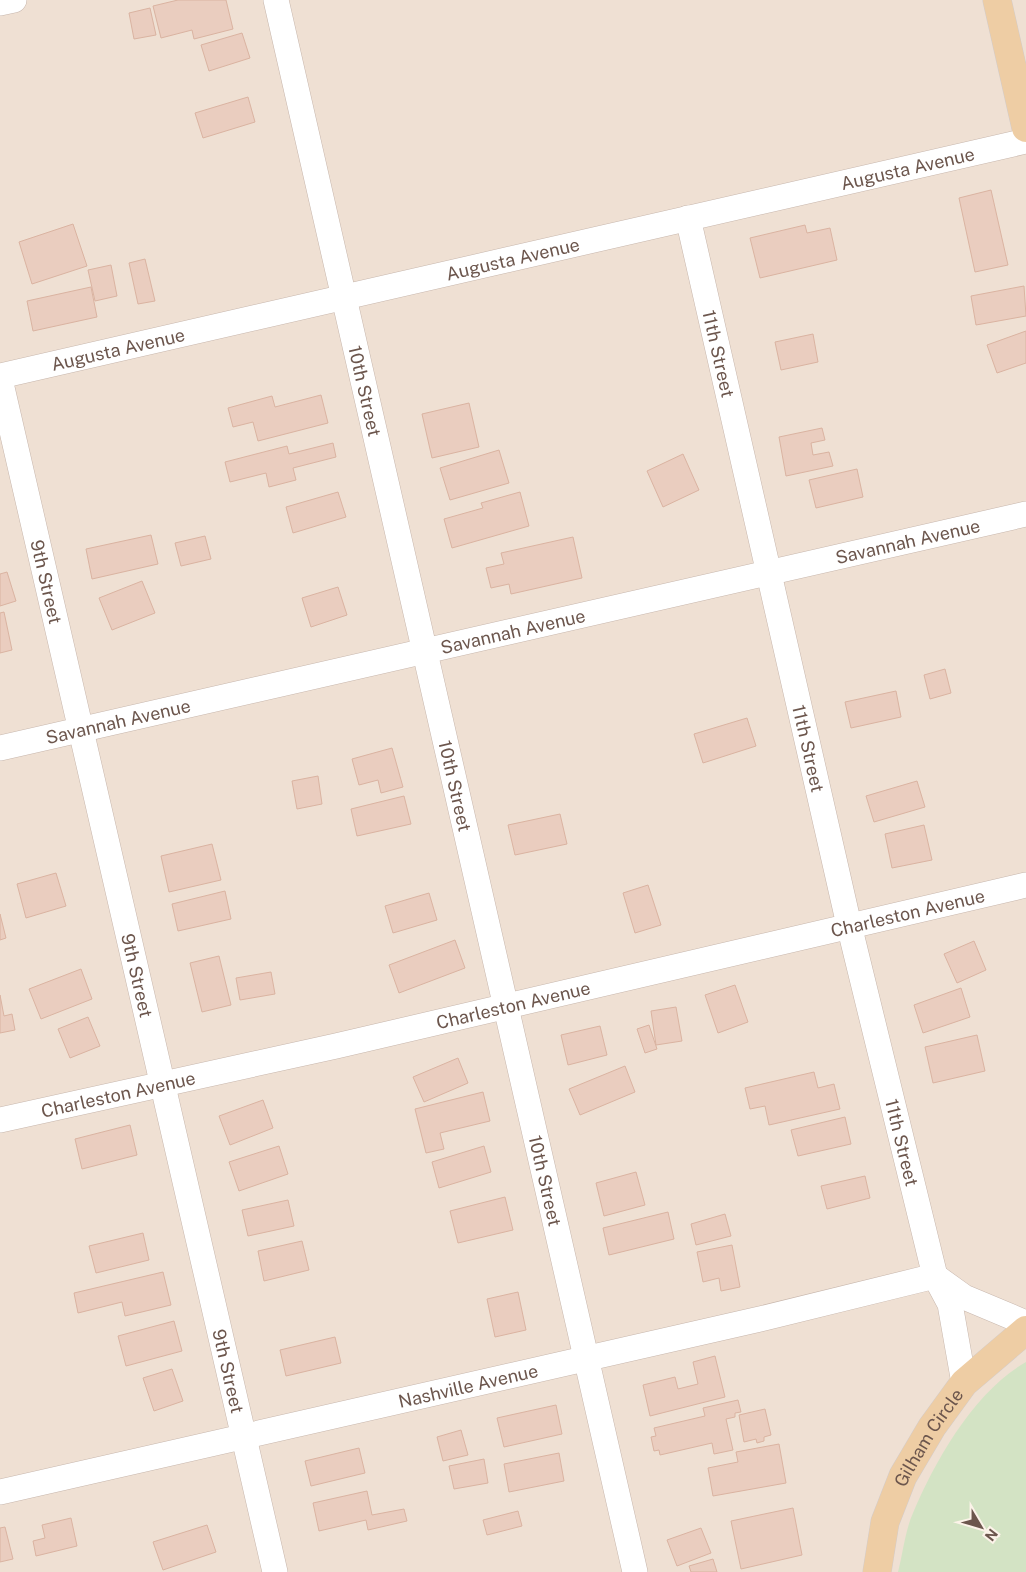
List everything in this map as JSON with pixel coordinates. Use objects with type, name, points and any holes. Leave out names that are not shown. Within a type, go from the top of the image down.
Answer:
[{"type":"main road","points":[[997,0],[1026,128]]},
{"type":"main road","name":"Gilham Circle","points":[[877,1572],[885,1522],[903,1476],[932,1426],[964,1384],[1026,1330]]},
{"type":"street","points":[[0,3],[14,0]]},
{"type":"street","name":"10th Street","points":[[276,0],[635,1572]]},
{"type":"street","name":"Augusta Avenue","points":[[0,378],[344,296],[1026,141]]},
{"type":"street","name":"11th Street","points":[[688,218],[849,925],[935,1276],[950,1304],[964,1384]]},
{"type":"street","name":"9th Street","points":[[0,378],[275,1572]]},
{"type":"street","name":"Savannah Avenue","points":[[0,748],[1026,514]]},
{"type":"street","name":"Charleston Avenue","points":[[0,1120],[506,1006],[1026,885]]},
{"type":"street","points":[[935,1276],[964,1297],[1026,1323]]},
{"type":"street","name":"Nashville Avenue","points":[[0,1492],[935,1276]]},
{"type":"shaded area","points":[[0,0],[1026,0],[1026,1572],[0,1572]]},
{"type":"green space","points":[[1026,1362],[1026,1572],[898,1572],[910,1520],[922,1492],[945,1449],[973,1409],[1007,1375]]},
{"type":"building","points":[[178,0],[226,0],[233,29],[194,39],[192,30],[161,38],[153,6]]},
{"type":"building","points":[[150,8],[156,35],[134,39],[129,13]]},
{"type":"building","points":[[242,33],[250,58],[209,71],[201,45]]},
{"type":"building","points":[[248,97],[255,122],[203,138],[195,113]]},
{"type":"building","points":[[991,190],[1008,265],[975,272],[959,198]]},
{"type":"building","points":[[73,224],[87,266],[32,284],[19,242]]},
{"type":"building","points":[[805,225],[807,233],[830,228],[837,260],[760,278],[750,238]]},
{"type":"building","points":[[145,259],[155,301],[138,304],[129,263]]},
{"type":"building","points":[[111,265],[117,296],[95,301],[88,270]]},
{"type":"building","points":[[1024,286],[1026,316],[976,325],[971,296]]},
{"type":"building","points":[[91,287],[97,317],[33,331],[27,301]]},
{"type":"building","points":[[1026,331],[1026,363],[997,373],[987,345]]},
{"type":"building","points":[[813,334],[818,362],[781,370],[775,342]]},
{"type":"building","points":[[321,395],[328,423],[258,441],[253,422],[233,427],[228,408],[272,396],[275,407]]},
{"type":"building","points":[[469,403],[479,447],[432,458],[422,414]]},
{"type":"building","points":[[822,428],[825,440],[811,443],[813,455],[829,452],[833,466],[786,476],[779,437]]},
{"type":"building","points":[[333,443],[336,457],[293,468],[296,480],[269,487],[266,473],[230,482],[225,462],[287,446],[289,454]]},
{"type":"building","points":[[499,450],[509,483],[450,500],[440,468]]},
{"type":"building","points":[[683,454],[699,490],[663,507],[647,471]]},
{"type":"building","points":[[857,469],[863,497],[816,508],[809,480]]},
{"type":"building","points":[[338,492],[346,517],[293,533],[286,507]]},
{"type":"building","points":[[520,492],[529,526],[452,548],[444,519],[483,508],[481,503]]},
{"type":"building","points":[[151,535],[158,564],[92,579],[86,549]]},
{"type":"building","points":[[205,536],[211,559],[181,566],[175,543]]},
{"type":"building","points":[[573,537],[582,578],[511,594],[509,584],[491,588],[486,568],[504,564],[501,553]]},
{"type":"building","points":[[7,572],[16,601],[0,606],[0,574]]},
{"type":"building","points":[[142,581],[155,613],[112,630],[99,598]]},
{"type":"building","points":[[338,587],[347,615],[311,627],[302,598]]},
{"type":"building","points":[[4,612],[12,650],[0,653],[0,613]]},
{"type":"building","points":[[945,669],[951,693],[930,699],[924,675]]},
{"type":"building","points":[[896,691],[901,717],[851,728],[845,702]]},
{"type":"building","points":[[747,718],[756,746],[703,763],[694,734]]},
{"type":"building","points":[[392,748],[403,787],[381,793],[378,780],[359,785],[352,759]]},
{"type":"building","points":[[318,776],[322,804],[297,809],[292,781]]},
{"type":"building","points":[[917,781],[925,807],[874,822],[866,796]]},
{"type":"building","points":[[404,796],[411,824],[357,836],[351,809]]},
{"type":"building","points":[[560,814],[567,844],[515,855],[508,825]]},
{"type":"building","points":[[924,825],[932,860],[892,868],[885,834]]},
{"type":"building","points":[[212,844],[221,880],[169,892],[161,856]]},
{"type":"building","points":[[56,873],[66,906],[26,918],[17,884]]},
{"type":"building","points":[[648,885],[661,925],[635,933],[623,893]]},
{"type":"building","points":[[225,891],[231,919],[178,931],[172,904]]},
{"type":"building","points":[[429,893],[437,920],[393,933],[385,906]]},
{"type":"building","points":[[0,914],[6,938],[0,940]]},
{"type":"building","points":[[455,940],[465,968],[399,993],[389,965]]},
{"type":"building","points":[[974,941],[986,970],[957,983],[944,954]]},
{"type":"building","points":[[219,956],[231,1005],[202,1012],[190,963]]},
{"type":"building","points":[[81,969],[92,999],[41,1019],[29,989]]},
{"type":"building","points":[[271,972],[275,994],[240,1000],[236,978]]},
{"type":"building","points":[[735,985],[748,1022],[718,1033],[705,995]]},
{"type":"building","points":[[961,988],[970,1017],[923,1033],[914,1005]]},
{"type":"building","points":[[0,995],[4,1016],[12,1014],[15,1030],[0,1033]]},
{"type":"building","points":[[676,1007],[682,1041],[656,1045],[651,1011]]},
{"type":"building","points":[[88,1017],[100,1046],[70,1058],[58,1029]]},
{"type":"building","points":[[649,1025],[657,1049],[645,1053],[637,1029]]},
{"type":"building","points":[[600,1026],[607,1055],[568,1065],[561,1035]]},
{"type":"building","points":[[977,1035],[985,1071],[933,1083],[925,1047]]},
{"type":"building","points":[[458,1058],[468,1083],[424,1102],[413,1077]]},
{"type":"building","points":[[625,1066],[635,1092],[580,1115],[569,1089]]},
{"type":"building","points":[[814,1072],[818,1088],[834,1084],[840,1109],[769,1125],[765,1106],[750,1109],[745,1088]]},
{"type":"building","points":[[483,1092],[490,1121],[440,1133],[444,1149],[426,1153],[415,1109]]},
{"type":"building","points":[[263,1100],[273,1128],[230,1145],[219,1116]]},
{"type":"building","points":[[845,1117],[851,1144],[798,1156],[791,1130]]},
{"type":"building","points":[[130,1125],[137,1155],[82,1169],[75,1139]]},
{"type":"building","points":[[279,1146],[288,1174],[239,1191],[229,1162]]},
{"type":"building","points":[[484,1146],[491,1172],[439,1188],[432,1162]]},
{"type":"building","points":[[636,1172],[645,1205],[604,1216],[596,1183]]},
{"type":"building","points":[[865,1176],[870,1198],[827,1209],[821,1186]]},
{"type":"building","points":[[505,1197],[513,1230],[458,1243],[450,1211]]},
{"type":"building","points":[[288,1200],[294,1226],[248,1236],[242,1210]]},
{"type":"building","points":[[668,1212],[674,1239],[609,1255],[603,1228]]},
{"type":"building","points":[[725,1214],[731,1236],[696,1245],[691,1224]]},
{"type":"building","points":[[143,1233],[149,1260],[96,1273],[89,1246]]},
{"type":"building","points":[[302,1241],[309,1270],[264,1281],[258,1251]]},
{"type":"building","points":[[732,1245],[740,1287],[721,1291],[719,1278],[703,1282],[697,1252]]},
{"type":"building","points":[[163,1272],[171,1305],[125,1316],[122,1302],[78,1313],[74,1293]]},
{"type":"building","points":[[518,1292],[526,1330],[495,1337],[487,1299]]},
{"type":"building","points":[[174,1321],[182,1351],[126,1366],[118,1336]]},
{"type":"building","points":[[335,1337],[341,1363],[286,1376],[280,1350]]},
{"type":"building","points":[[715,1356],[725,1397],[650,1416],[643,1385],[675,1377],[678,1389],[698,1384],[693,1362]]},
{"type":"building","points":[[172,1369],[183,1401],[154,1411],[143,1378]]},
{"type":"building","points":[[738,1400],[741,1412],[735,1413],[735,1417],[726,1419],[733,1450],[714,1454],[712,1443],[660,1455],[659,1450],[654,1451],[651,1437],[656,1436],[654,1428],[705,1416],[703,1408]]},
{"type":"building","points":[[556,1405],[562,1434],[504,1447],[497,1418]]},
{"type":"building","points":[[765,1409],[771,1435],[764,1437],[764,1441],[757,1443],[756,1439],[744,1442],[739,1415]]},
{"type":"building","points":[[461,1430],[468,1455],[443,1461],[437,1437]]},
{"type":"building","points":[[779,1444],[786,1483],[713,1496],[708,1468],[738,1462],[736,1452]]},
{"type":"building","points":[[359,1448],[365,1473],[311,1486],[305,1461]]},
{"type":"building","points":[[559,1453],[564,1481],[509,1492],[504,1464]]},
{"type":"building","points":[[484,1459],[488,1483],[454,1489],[449,1466]]},
{"type":"building","points":[[367,1491],[372,1515],[404,1509],[407,1521],[368,1530],[366,1520],[319,1531],[313,1503]]},
{"type":"building","points":[[793,1508],[802,1555],[741,1569],[731,1521]]},
{"type":"building","points":[[518,1511],[522,1526],[487,1535],[483,1520]]},
{"type":"building","points":[[71,1518],[77,1546],[36,1556],[33,1541],[45,1538],[42,1525]]},
{"type":"building","points":[[207,1525],[216,1552],[163,1570],[153,1542]]},
{"type":"building","points":[[5,1527],[13,1559],[0,1562],[0,1528]]},
{"type":"building","points":[[701,1528],[711,1553],[677,1566],[667,1540]]},
{"type":"building","points":[[713,1559],[717,1572],[691,1572],[689,1566]]}]
